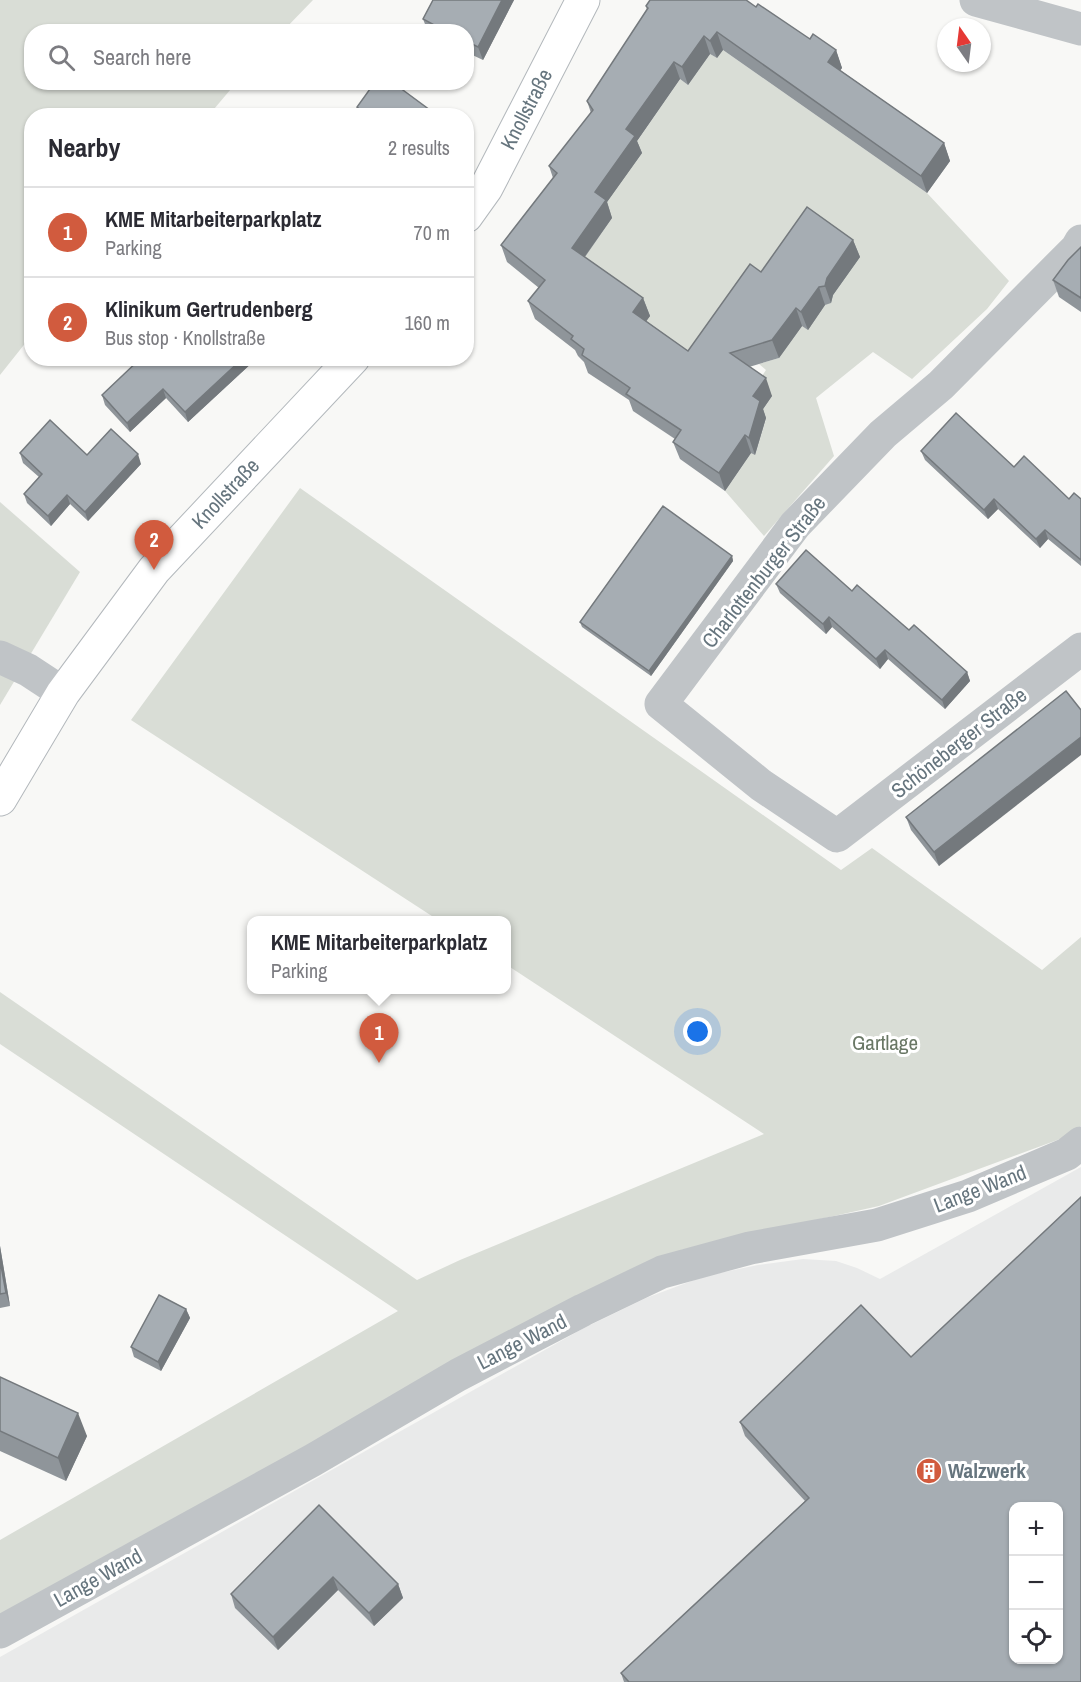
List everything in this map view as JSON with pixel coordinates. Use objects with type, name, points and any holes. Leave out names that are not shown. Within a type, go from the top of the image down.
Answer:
[{"type":"street","name":"Knollstraße","points":[[474,205],[486,188],[583,0]]},
{"type":"street","points":[[976,0],[1081,29]]},
{"type":"street","name":"Charlottenburger Straße","points":[[837,836],[761,784],[661,704],[795,525],[883,434],[941,385],[1077,248],[1081,241]]},
{"type":"street","name":"Knollstraße","points":[[0,799],[63,693],[154,570],[345,366]]},
{"type":"street","name":"Schöneberger Straße","points":[[837,836],[1081,649]]},
{"type":"street","points":[[0,657],[28,670],[63,693]]},
{"type":"street","name":"Lange Wand","points":[[0,1632],[313,1460],[458,1375],[662,1272],[750,1248],[877,1226],[968,1196],[1068,1154],[1081,1143]]},
{"type":"shaded area","points":[[1081,1167],[1081,1682],[0,1682],[0,1657],[582,1329],[646,1298],[705,1276],[758,1265],[803,1259],[836,1261],[880,1279]]},
{"type":"green space","points":[[0,0],[313,0],[290,24],[24,24],[24,90],[230,90],[215,108],[24,108],[24,345],[0,375]]},
{"type":"green space","points":[[723,50],[927,193],[1009,281],[987,309],[912,379],[873,352],[816,398],[834,456],[764,536],[725,491],[745,462],[745,448],[755,455],[766,419],[760,413],[756,385],[766,370],[759,364],[779,358],[837,273],[707,378],[578,266],[612,218],[602,210],[633,147],[680,79],[688,85],[710,54],[717,58]]},
{"type":"green space","name":"Gartlage","points":[[300,488],[841,870],[872,848],[1042,970],[1081,937],[1081,1126],[1071,1135],[879,1206],[681,1250],[0,1621],[0,1540],[398,1311],[0,1044],[0,992],[417,1280],[764,1134],[511,968],[511,916],[432,916],[131,720]]},
{"type":"green space","points":[[0,502],[80,572],[0,705]]},
{"type":"building","points":[[433,0],[502,0],[478,47],[474,45],[474,24],[432,24],[423,19]]},
{"type":"building","points":[[650,0],[746,0],[756,7],[758,4],[810,39],[813,34],[836,50],[828,62],[944,143],[921,176],[717,32],[710,41],[704,36],[682,67],[674,62],[626,129],[635,136],[595,192],[606,200],[572,248],[643,298],[633,312],[688,351],[750,264],[761,272],[807,207],[853,240],[827,278],[825,286],[819,287],[801,312],[796,308],[772,340],[730,353],[766,378],[753,396],[760,401],[749,438],[745,435],[719,473],[673,442],[681,430],[626,394],[630,388],[582,355],[584,349],[571,339],[573,336],[528,301],[545,280],[501,245],[557,173],[549,166],[593,110],[587,101],[648,8],[646,6]]},
{"type":"building","points":[[369,90],[403,90],[427,108],[358,108]]},
{"type":"building","points":[[1081,247],[1081,298],[1053,280]]},
{"type":"building","points":[[133,366],[234,366],[185,412],[163,389],[127,423],[102,395]]},
{"type":"building","points":[[956,413],[1014,467],[1024,456],[1069,499],[1074,493],[1081,499],[1081,560],[1045,530],[1036,539],[994,499],[984,510],[921,451]]},
{"type":"building","points":[[50,420],[87,455],[111,429],[138,454],[85,512],[67,495],[48,516],[24,494],[42,474],[20,453]]},
{"type":"building","points":[[663,506],[732,556],[649,671],[580,622]]},
{"type":"building","points":[[806,550],[852,591],[857,585],[909,630],[914,625],[967,672],[942,700],[885,650],[876,659],[829,617],[823,624],[776,584]]},
{"type":"building","points":[[1066,691],[1081,710],[1081,737],[934,852],[906,817]]},
{"type":"building","name":"Walzwerk","points":[[1081,1197],[1081,1682],[629,1682],[621,1673],[809,1498],[740,1422],[861,1305],[911,1357]]},
{"type":"building","points":[[0,1260],[6,1293],[0,1294]]},
{"type":"building","points":[[159,1295],[186,1309],[158,1362],[131,1347]]},
{"type":"building","points":[[0,1377],[78,1413],[58,1458],[0,1431]]},
{"type":"building","points":[[319,1505],[398,1584],[369,1613],[333,1577],[273,1637],[231,1594]]},
{"type":"place","name":"Klinikum Gertrudenberg","points":[[154,570]]},
{"type":"place","name":"KME Mitarbeiterparkplatz","points":[[379,1063]]},
{"type":"place","name":"Walzwerk","points":[[929,1471]]}]
